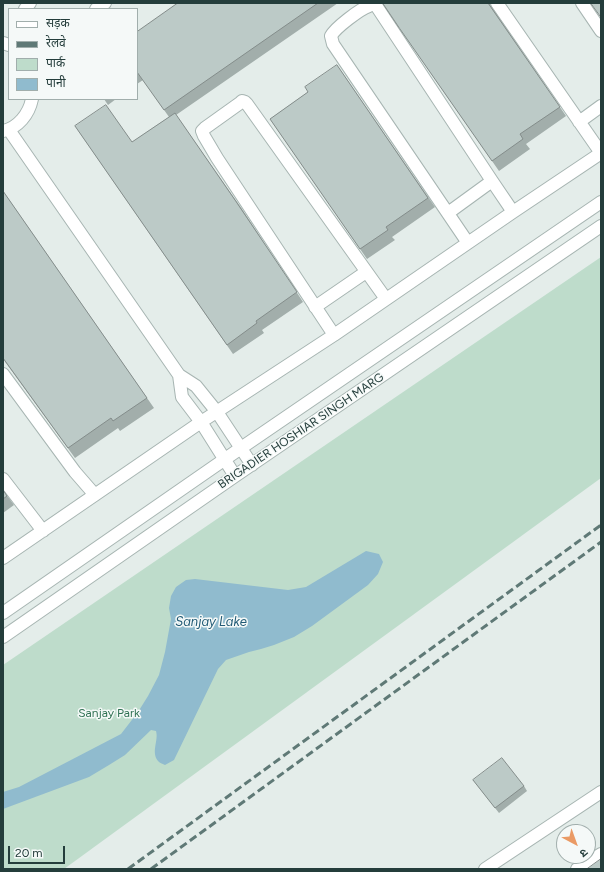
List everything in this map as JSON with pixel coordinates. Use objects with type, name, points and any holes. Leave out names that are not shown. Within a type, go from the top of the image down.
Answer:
[{"type":"street","points":[[3,558],[201,422],[334,335],[601,153],[497,3]]},
{"type":"street","points":[[582,3],[601,31]]},
{"type":"street","points":[[468,243],[333,44],[331,36],[334,31],[368,6],[375,4],[514,212]]},
{"type":"street","points":[[32,100],[30,107],[18,124],[6,131],[179,375],[196,386],[217,412],[252,464]]},
{"type":"street","points":[[334,335],[204,136],[202,131],[205,128],[240,103],[245,102],[247,104],[386,299]]},
{"type":"street","points":[[579,122],[601,106]]},
{"type":"street","points":[[448,213],[492,181]]},
{"type":"street","name":"BRIGADIER HOSHIAR SINGH MARG","points":[[3,613],[601,202]]},
{"type":"street","name":"BRIGADIER HOSHIAR SINGH MARG","points":[[3,637],[252,464],[601,226]]},
{"type":"street","points":[[316,307],[366,272]]},
{"type":"street","points":[[3,374],[75,472],[95,495]]},
{"type":"street","points":[[179,375],[182,397],[201,422],[235,476]]},
{"type":"street","points":[[3,479],[43,530]]},
{"type":"street","points":[[485,869],[601,792]]},
{"type":"street","points":[[578,869],[601,854]]},
{"type":"green space","name":"Sanjay Park","points":[[601,257],[601,478],[64,869],[3,869],[3,665]]},
{"type":"water","name":"Sanjay Lake","points":[[366,551],[379,554],[383,562],[378,574],[368,585],[312,626],[294,637],[226,660],[218,669],[174,760],[165,765],[159,762],[155,755],[156,731],[151,730],[125,755],[89,777],[3,809],[3,792],[19,787],[121,734],[138,712],[159,675],[171,619],[169,608],[171,596],[176,587],[186,580],[195,579],[288,590],[306,587]]},
{"type":"building","points":[[178,3],[318,3],[164,110],[138,73],[138,31]]},
{"type":"building","points":[[383,3],[488,3],[560,107],[520,134],[523,139],[492,161]]},
{"type":"building","points":[[591,3],[601,3],[601,17]]},
{"type":"building","points":[[337,65],[428,198],[386,227],[388,230],[360,249],[270,119],[308,92],[305,87]]},
{"type":"building","points":[[106,105],[132,142],[175,113],[297,292],[256,321],[257,323],[227,345],[75,126]]},
{"type":"building","points":[[3,191],[147,398],[113,421],[111,418],[68,448],[3,358]]},
{"type":"building","points":[[3,490],[7,496],[3,499]]},
{"type":"building","points":[[502,758],[524,786],[495,808],[473,780]]},
{"type":"building","points":[[601,859],[601,869],[587,869],[596,864]]},
{"type":"railway","points":[[128,869],[601,525]]},
{"type":"railway","points":[[151,869],[601,542]]}]
